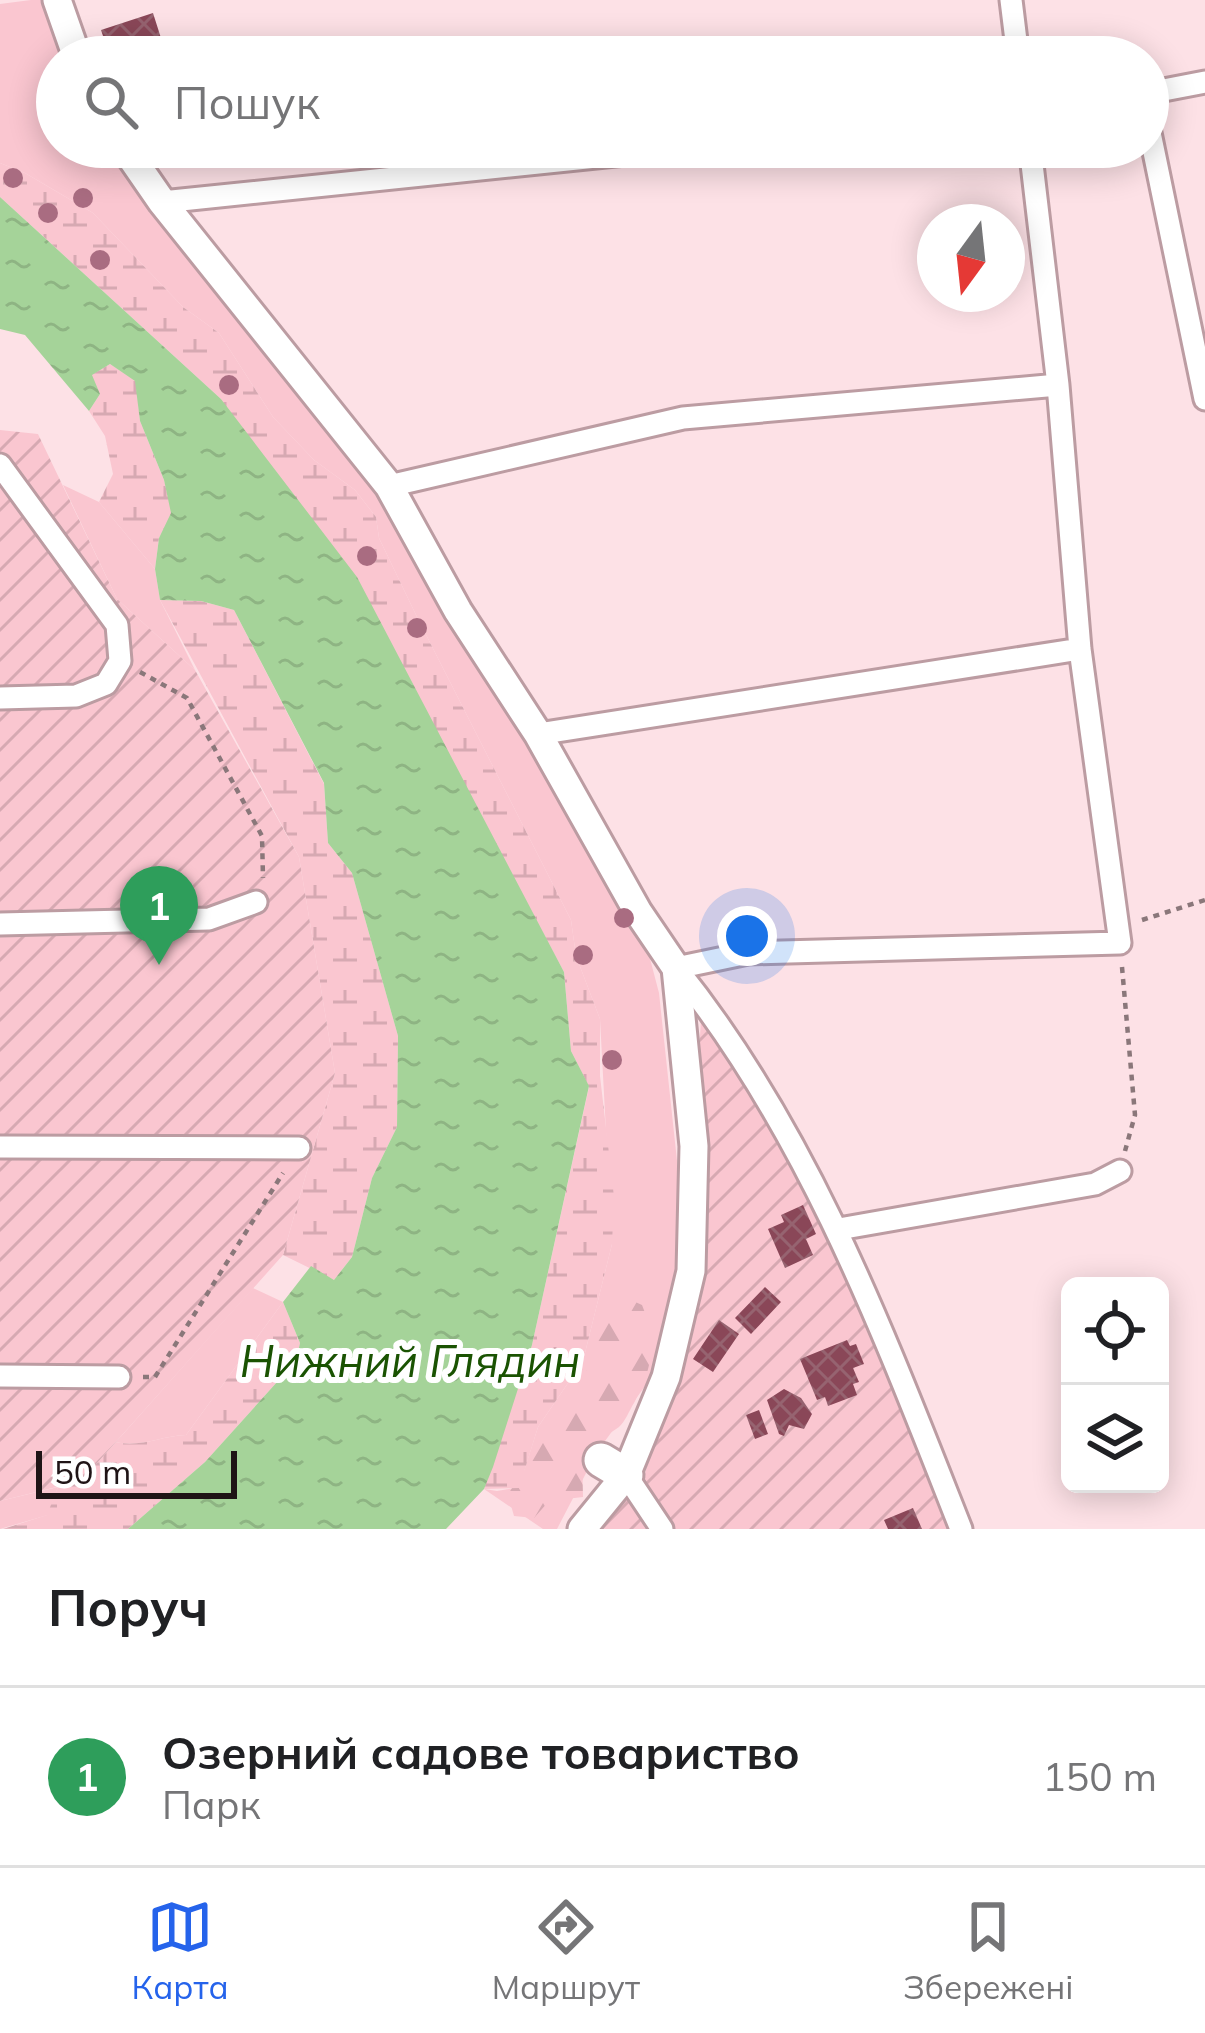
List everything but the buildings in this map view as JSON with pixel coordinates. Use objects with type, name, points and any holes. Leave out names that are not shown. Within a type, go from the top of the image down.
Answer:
[{"type":"street","points":[[57,0],[70,36]]},
{"type":"street","points":[[1011,0],[1015,36]]},
{"type":"street","points":[[1169,90],[1205,82]]},
{"type":"street","points":[[139,168],[388,485],[458,611],[538,734],[638,912],[725,1029],[839,1229],[961,1529]]},
{"type":"street","points":[[162,202],[490,168]]},
{"type":"street","points":[[676,968],[748,952],[1119,933],[1080,649],[1058,385],[1032,168]]},
{"type":"street","points":[[1157,168],[1205,399]]},
{"type":"street","points":[[388,485],[683,418],[1058,385]]},
{"type":"street","points":[[0,465],[117,625],[119,661],[106,684],[76,696],[0,698]]},
{"type":"street","points":[[538,734],[1080,649]]},
{"type":"street","points":[[0,924],[209,919],[256,902]]},
{"type":"street","points":[[582,1529],[665,1376],[691,1271],[694,1146],[676,968]]},
{"type":"street","points":[[0,1147],[298,1148]]},
{"type":"street","points":[[839,1229],[1095,1184],[1120,1172]]},
{"type":"street","points":[[0,1376],[119,1377]]},
{"type":"street","points":[[613,1467],[662,1529]]},
{"type":"path","points":[[119,661],[187,698],[262,836],[265,872],[256,902]]},
{"type":"path","points":[[1120,1172],[1135,1115],[1119,933],[1132,923],[1205,900]]},
{"type":"path","points":[[119,1377],[154,1377],[298,1148]]},
{"type":"green space","points":[[55,0],[68,36],[36,36],[36,168],[120,168],[393,489],[648,951],[659,993],[684,1226],[676,1295],[659,1367],[597,1452],[557,1529],[543,1529],[484,1489],[519,1487],[538,1427],[583,1361],[612,1244],[600,1019],[576,956],[571,920],[417,617],[379,538],[376,517],[355,490],[314,460],[273,417],[219,333],[183,307],[93,213],[0,163],[0,4]]},
{"type":"green space","points":[[0,163],[93,213],[183,307],[219,333],[273,417],[314,460],[355,490],[376,517],[379,538],[417,617],[571,920],[576,956],[600,1019],[600,1076],[614,1197],[612,1244],[583,1361],[538,1427],[519,1488],[484,1489],[532,1345],[589,1087],[571,1051],[564,972],[490,834],[221,399],[0,197]]},
{"type":"green space","points":[[110,364],[136,381],[140,421],[172,513],[159,538],[155,569],[99,502],[113,474],[105,436],[89,411],[100,394],[91,375]]},
{"type":"green space","points":[[0,430],[38,434],[117,599],[195,670],[299,857],[335,1073],[283,1255],[81,1481],[0,1501]]},
{"type":"green space","points":[[63,485],[99,502],[155,569],[160,600],[195,670],[117,599]]},
{"type":"green space","points":[[160,600],[201,601],[234,610],[324,784],[328,843],[352,873],[398,1036],[397,1127],[372,1178],[352,1257],[334,1280],[283,1255],[335,1073],[299,857]]},
{"type":"green space","points":[[701,1020],[725,1029],[839,1229],[961,1529],[582,1529],[644,1479],[681,1251]]},
{"type":"green space","points":[[253,1288],[283,1302],[186,1435],[133,1444],[116,1442]]},
{"type":"green space","points":[[620,1295],[642,1305],[650,1331],[651,1355],[640,1390],[621,1425],[582,1455],[583,1497],[549,1501],[534,1518],[514,1516],[508,1495],[539,1449],[557,1408],[586,1377],[596,1333]]},
{"type":"green space","points":[[283,1302],[300,1343],[296,1361],[205,1462],[128,1529],[3,1529],[47,1515],[58,1487],[81,1481],[116,1442],[133,1444],[186,1435]]},
{"type":"green space","points":[[58,1487],[48,1515],[0,1529],[0,1501]]},
{"type":"water","name":"Нижний Глядин","points":[[0,197],[221,399],[357,577],[564,972],[571,1051],[589,1086],[532,1345],[493,1467],[484,1489],[446,1529],[128,1529],[205,1462],[296,1361],[300,1343],[283,1302],[311,1266],[334,1280],[352,1257],[372,1178],[397,1127],[398,1036],[352,873],[328,843],[324,783],[234,610],[201,601],[160,600],[155,569],[159,538],[171,513],[164,480],[140,421],[135,381],[110,364],[92,375],[100,394],[89,411],[25,335],[0,329]]},
{"type":"place","name":"Озерний садове товариство","points":[[159,965]]}]
